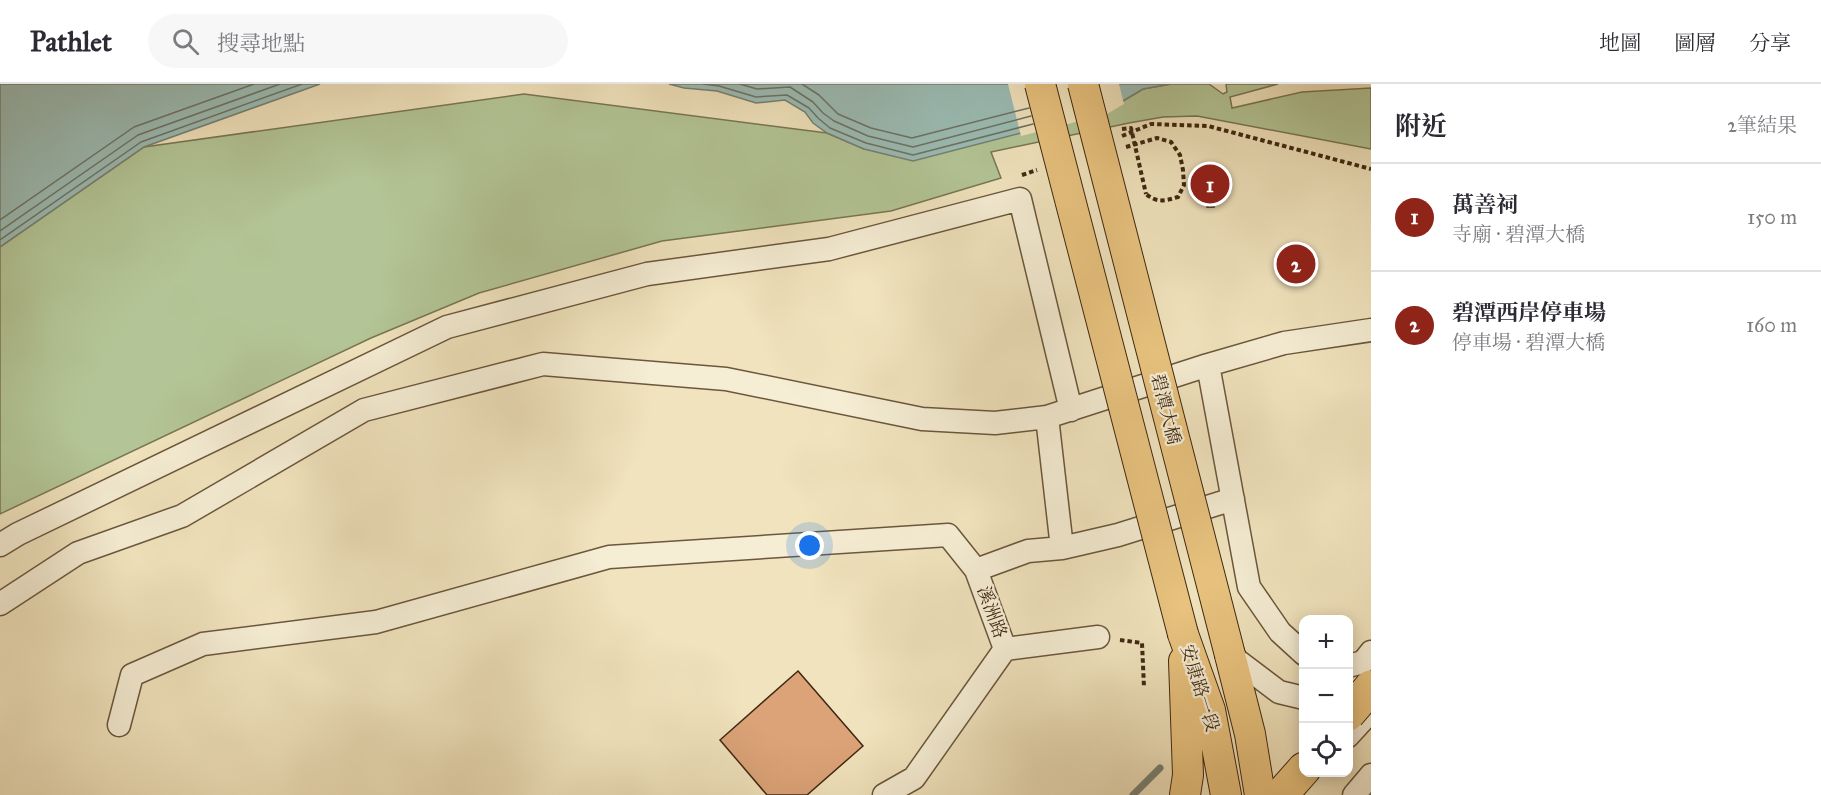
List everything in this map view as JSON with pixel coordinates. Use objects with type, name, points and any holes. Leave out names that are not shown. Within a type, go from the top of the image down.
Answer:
[{"type":"highway","points":[[1353,708],[1371,687]]},
{"type":"highway","points":[[1281,795],[1299,775]]},
{"type":"main road","points":[[1040,84],[1183,634]]},
{"type":"main road","name":"碧潭大橋","points":[[1083,84],[1250,734],[1260,795]]},
{"type":"main road","name":"安康路一段","points":[[1183,634],[1188,775],[1185,795]]},
{"type":"main road","name":"安康路一段","points":[[1183,634],[1210,710],[1226,795]]},
{"type":"street","points":[[0,544],[447,327],[646,274],[829,249],[1020,199],[1071,410]]},
{"type":"street","points":[[0,604],[78,553],[182,516],[364,410],[543,364],[726,379],[922,419],[995,423],[1047,417],[1284,343],[1371,330]]},
{"type":"street","points":[[1208,365],[1250,588],[1280,633],[1299,650]]},
{"type":"street","points":[[1047,417],[1062,548]]},
{"type":"street","name":"溪洲路","points":[[884,795],[914,778],[1005,649],[976,570],[1028,551],[1062,548],[1118,535],[1233,499]]},
{"type":"street","points":[[119,725],[132,675],[202,644],[376,622],[609,557],[948,535],[976,570]]},
{"type":"street","points":[[1005,649],[1098,637]]},
{"type":"street","points":[[1353,665],[1363,662],[1371,652]]},
{"type":"street","points":[[1230,655],[1278,692],[1299,697]]},
{"type":"street","points":[[1353,698],[1371,696]]},
{"type":"street","points":[[1353,731],[1371,711]]},
{"type":"street","points":[[1354,795],[1371,775]]},
{"type":"street","points":[[1299,795],[1313,777]]},
{"type":"path","points":[[1119,137],[1151,124],[1208,126],[1371,170]]},
{"type":"path","points":[[1122,129],[1131,128],[1133,136],[1135,145],[1146,194],[1153,200],[1165,201],[1178,197],[1184,185],[1183,170],[1180,155],[1171,142],[1157,138],[1136,144],[1126,147]]},
{"type":"path","points":[[1142,643],[1144,687]]},
{"type":"green space","points":[[1171,84],[1209,84],[1223,94],[1227,92],[1226,84],[1278,84],[1230,97],[1232,108],[1302,92],[1371,88],[1371,149],[1197,116],[1163,117],[991,152],[1001,178],[891,211],[662,241],[479,293],[371,338],[0,514],[0,247],[144,147],[524,94],[827,133],[864,149],[1106,111],[1143,89]]},
{"type":"water","points":[[0,84],[320,84],[144,147],[0,247]]},
{"type":"water","points":[[669,84],[1171,84],[1143,89],[1106,111],[913,161],[864,149],[827,133],[813,123],[805,112],[785,100],[756,103],[717,91]]},
{"type":"pier","points":[[1008,84],[1119,84],[1124,104],[1107,114],[1021,136]]},
{"type":"building","points":[[1201,168],[1221,169],[1220,200],[1215,200],[1214,207],[1207,207],[1207,200],[1200,200]]},
{"type":"building","points":[[798,671],[863,746],[807,795],[767,795],[720,740]]},
{"type":"waterway","points":[[1133,795],[1160,768]]},
{"type":"place","name":"萬善祠","points":[[1210,184]]},
{"type":"place","name":"碧潭西岸停車場","points":[[1296,264]]}]
